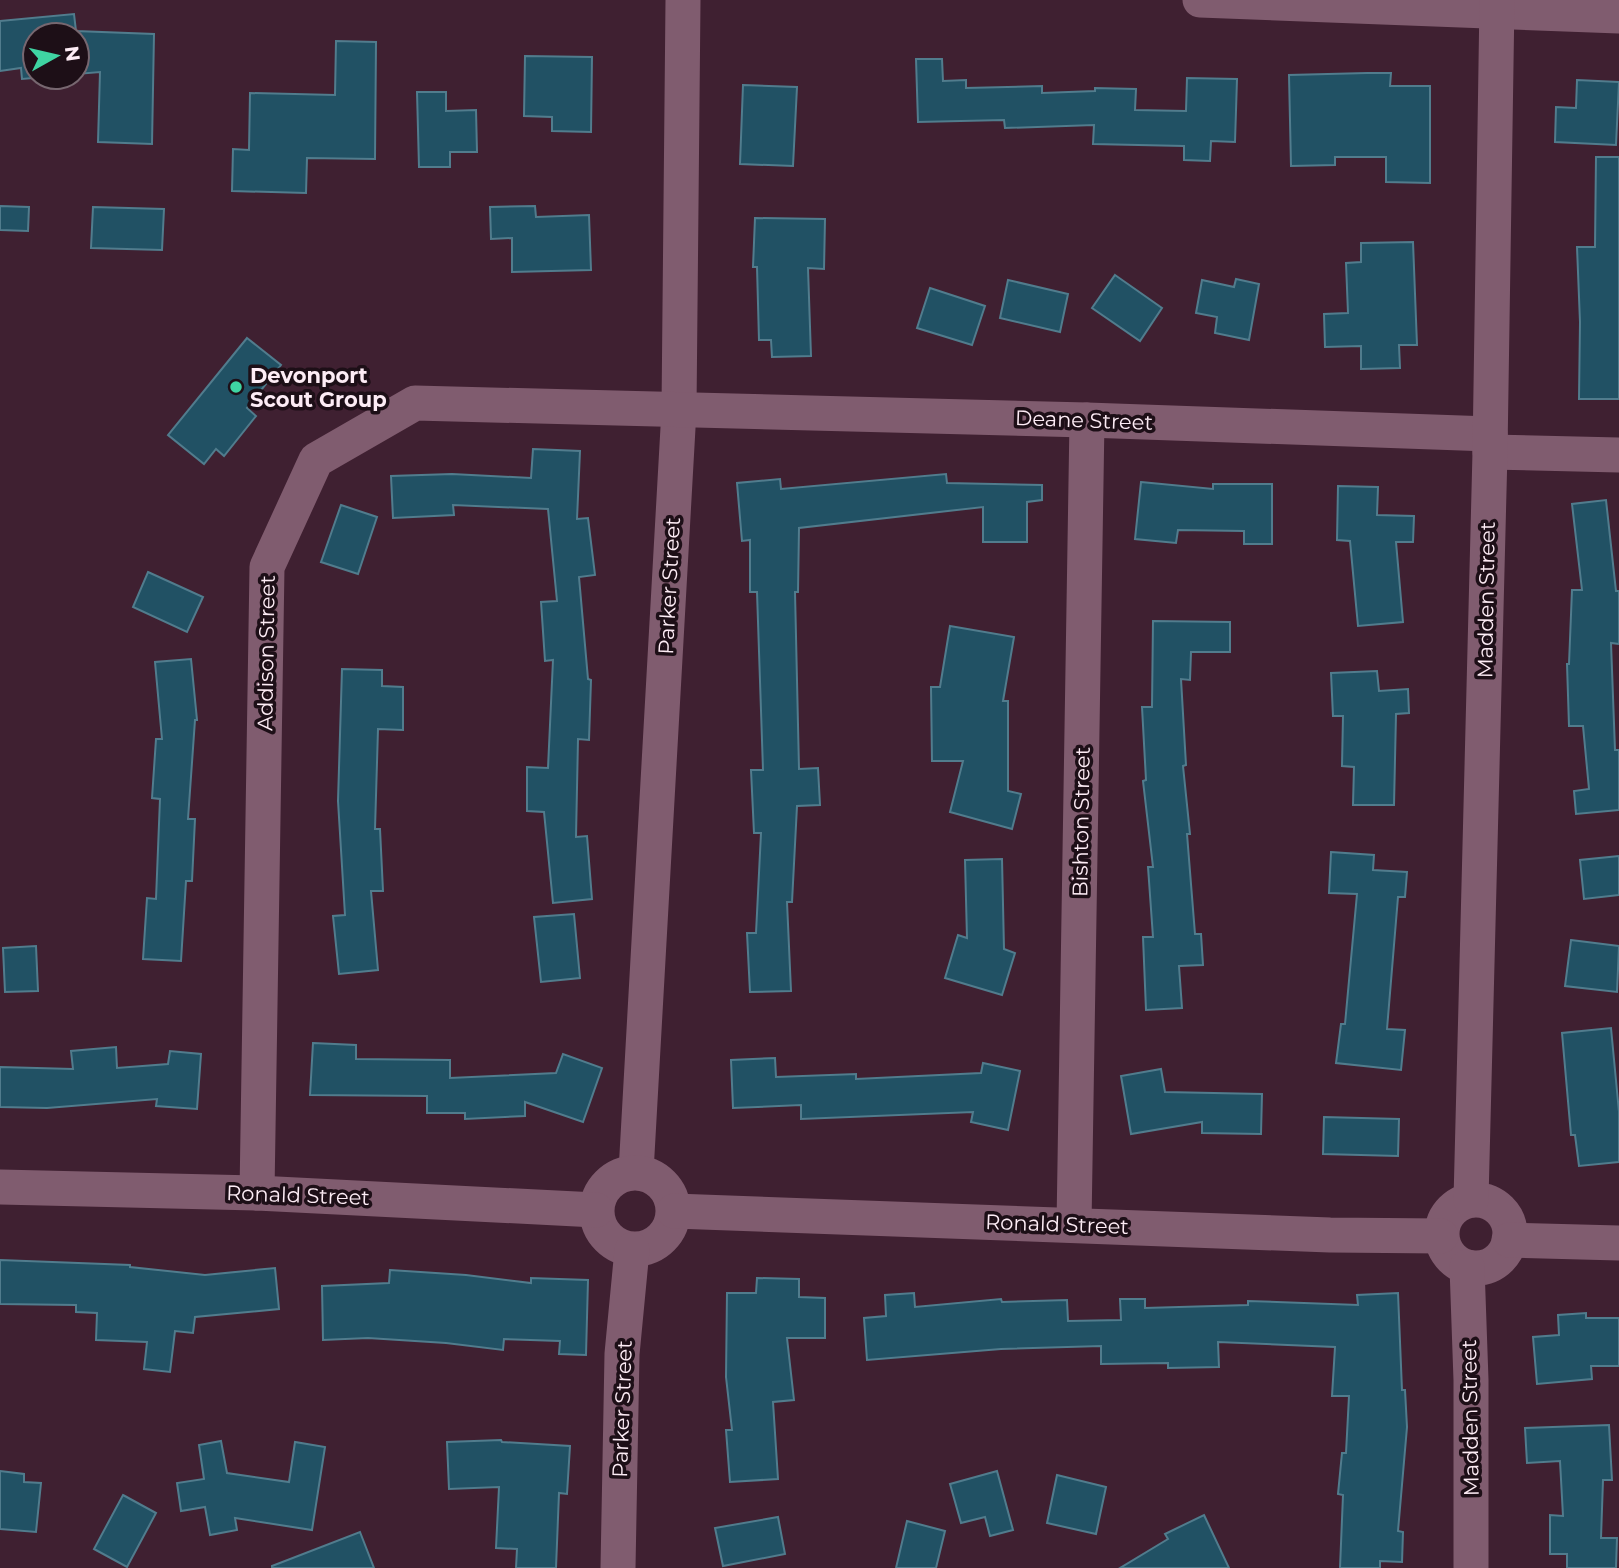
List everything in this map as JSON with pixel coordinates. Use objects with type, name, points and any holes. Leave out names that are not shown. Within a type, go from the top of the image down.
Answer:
[{"type":"street","name":"Parker Street","points":[[636,1172],[679,411],[683,0]]},
{"type":"street","points":[[1200,0],[1497,6],[1619,16]]},
{"type":"street","name":"Madden Street","points":[[1471,1200],[1490,443],[1497,6]]},
{"type":"street","name":"Addison Street","points":[[257,1193],[267,567],[316,460],[415,403],[679,411]]},
{"type":"street","name":"Deane Street","points":[[679,411],[1087,420],[1490,443],[1619,455]]},
{"type":"street","name":"Bishton Street","points":[[1074,1225],[1087,420]]},
{"type":"street","points":[[636,1172],[648,1174],[658,1180],[672,1200],[674,1211],[666,1235],[645,1249],[632,1250],[610,1241],[602,1232],[596,1210],[604,1187],[613,1179],[636,1172]]},
{"type":"street","name":"Ronald Street","points":[[0,1187],[257,1193],[596,1210]]},
{"type":"street","points":[[1480,1200],[1497,1207],[1507,1222],[1509,1240],[1506,1249],[1494,1263],[1485,1267],[1467,1267],[1449,1256],[1441,1236],[1446,1216],[1461,1203],[1480,1200]]},
{"type":"street","name":"Ronald Street","points":[[674,1211],[1330,1235],[1441,1236]]},
{"type":"street","points":[[1509,1240],[1619,1243]]},
{"type":"street","name":"Parker Street","points":[[618,1568],[622,1354],[632,1250]]},
{"type":"street","name":"Madden Street","points":[[1467,1267],[1471,1380],[1471,1568]]},
{"type":"building","points":[[74,14],[75,21],[21,21],[21,68],[0,71],[0,21]]},
{"type":"building","points":[[91,32],[154,34],[152,144],[98,142],[100,72],[91,73]]},
{"type":"building","points":[[336,41],[376,42],[375,159],[307,158],[306,193],[232,191],[233,149],[249,150],[250,93],[335,95]]},
{"type":"building","points":[[525,56],[592,57],[591,132],[552,131],[552,117],[524,116]]},
{"type":"building","points":[[916,59],[942,59],[943,81],[966,80],[966,88],[1042,86],[1042,93],[1095,91],[1095,88],[1136,89],[1135,110],[1186,111],[1187,78],[1237,79],[1235,142],[1211,141],[1210,161],[1184,160],[1184,146],[1093,144],[1094,125],[1005,128],[1004,120],[918,122]]},
{"type":"building","points":[[1391,73],[1390,86],[1430,86],[1430,183],[1386,182],[1386,157],[1335,157],[1335,165],[1291,166],[1289,75]]},
{"type":"building","points":[[1577,80],[1619,82],[1616,145],[1555,142],[1556,107],[1576,108]]},
{"type":"building","points":[[743,85],[797,87],[793,166],[740,164]]},
{"type":"building","points":[[417,92],[446,92],[446,111],[476,110],[477,152],[450,152],[450,167],[419,167]]},
{"type":"building","points":[[1596,157],[1619,157],[1619,399],[1579,399],[1577,247],[1595,247]]},
{"type":"building","points":[[0,206],[29,207],[28,231],[0,230]]},
{"type":"building","points":[[535,206],[536,217],[589,215],[591,270],[512,272],[512,238],[491,239],[490,207]]},
{"type":"building","points":[[93,207],[164,209],[162,250],[91,248]]},
{"type":"building","points":[[755,218],[825,219],[824,269],[808,268],[811,356],[772,357],[771,340],[759,340],[757,267],[753,267]]},
{"type":"building","points":[[1413,242],[1417,345],[1399,345],[1400,368],[1361,369],[1361,346],[1325,347],[1324,314],[1348,313],[1346,263],[1361,262],[1361,243]]},
{"type":"building","points":[[1115,275],[1162,308],[1140,341],[1092,308]]},
{"type":"building","points":[[1236,279],[1259,284],[1249,340],[1215,333],[1217,317],[1196,313],[1202,280],[1234,287]]},
{"type":"building","points":[[1008,280],[1068,294],[1060,332],[1000,318]]},
{"type":"building","points":[[930,288],[985,306],[972,345],[917,328]]},
{"type":"building","name":"Devonport Scout Group","points":[[247,338],[281,365],[247,408],[256,416],[224,456],[216,449],[204,464],[168,435]]},
{"type":"building","points":[[533,449],[580,451],[577,519],[588,518],[595,575],[579,577],[588,679],[591,680],[589,740],[578,739],[576,837],[587,836],[592,899],[553,903],[544,812],[527,811],[527,767],[548,768],[553,660],[545,661],[541,602],[557,601],[548,509],[453,505],[454,515],[393,518],[391,476],[452,474],[531,478]]},
{"type":"building","points":[[946,474],[947,483],[1042,485],[1042,500],[1027,502],[1027,542],[983,542],[983,507],[799,528],[798,592],[795,592],[799,769],[818,768],[820,805],[797,806],[792,902],[787,902],[791,991],[750,992],[747,933],[756,933],[761,833],[754,833],[751,770],[763,770],[757,592],[750,592],[750,540],[742,541],[737,483],[780,479],[781,489]]},
{"type":"building","points":[[1141,482],[1213,489],[1213,484],[1272,484],[1272,544],[1244,544],[1244,531],[1178,530],[1176,543],[1135,539]]},
{"type":"building","points":[[1338,486],[1378,487],[1377,515],[1414,516],[1413,542],[1396,542],[1403,622],[1358,626],[1350,541],[1337,540]]},
{"type":"building","points":[[1606,500],[1616,591],[1619,591],[1619,644],[1611,643],[1615,750],[1619,750],[1619,810],[1576,814],[1574,791],[1589,789],[1583,726],[1569,726],[1567,664],[1572,590],[1582,590],[1572,504]]},
{"type":"building","points":[[341,505],[377,517],[358,574],[321,562]]},
{"type":"building","points":[[148,572],[203,597],[187,632],[133,607]]},
{"type":"building","points":[[1153,621],[1230,622],[1230,652],[1191,652],[1190,680],[1181,679],[1186,765],[1183,766],[1190,834],[1187,834],[1195,934],[1201,934],[1203,965],[1179,966],[1182,1008],[1146,1010],[1143,937],[1153,937],[1148,867],[1153,867],[1143,781],[1146,780],[1142,707],[1152,707]]},
{"type":"building","points":[[950,626],[1014,637],[1003,701],[1008,701],[1008,791],[1021,794],[1012,829],[950,812],[963,761],[932,761],[931,687],[940,687]]},
{"type":"building","points":[[191,659],[197,720],[188,819],[195,819],[192,881],[186,881],[181,961],[143,959],[147,898],[156,899],[160,799],[152,798],[156,739],[162,739],[155,662]]},
{"type":"building","points":[[342,669],[382,670],[382,686],[403,687],[403,730],[378,729],[375,829],[380,829],[383,891],[371,891],[378,970],[339,974],[333,916],[345,915],[338,801]]},
{"type":"building","points":[[1377,671],[1379,691],[1408,689],[1409,713],[1396,714],[1394,805],[1353,805],[1354,767],[1342,766],[1343,716],[1333,716],[1331,673]]},
{"type":"building","points":[[1331,852],[1374,855],[1373,870],[1407,872],[1405,897],[1398,897],[1387,1029],[1405,1030],[1401,1070],[1336,1063],[1341,1024],[1345,1024],[1357,894],[1329,893]]},
{"type":"building","points":[[1619,856],[1619,895],[1584,899],[1580,860]]},
{"type":"building","points":[[1002,859],[1004,949],[1015,953],[1002,995],[945,978],[958,935],[967,938],[965,860]]},
{"type":"building","points":[[574,914],[580,978],[541,982],[534,917]]},
{"type":"building","points":[[1571,940],[1619,946],[1617,992],[1565,986]]},
{"type":"building","points":[[36,946],[38,991],[5,992],[3,948]]},
{"type":"building","points":[[1611,1028],[1619,1112],[1619,1162],[1579,1166],[1575,1135],[1571,1135],[1562,1033]]},
{"type":"building","points":[[313,1043],[356,1045],[356,1059],[450,1060],[450,1078],[556,1073],[563,1054],[602,1068],[583,1122],[525,1102],[525,1116],[465,1119],[465,1113],[427,1113],[427,1096],[310,1095]]},
{"type":"building","points":[[116,1047],[117,1068],[168,1064],[170,1051],[201,1054],[197,1109],[156,1106],[157,1099],[47,1108],[0,1107],[0,1067],[73,1069],[71,1051]]},
{"type":"building","points":[[775,1058],[776,1077],[856,1074],[856,1079],[981,1073],[983,1063],[1020,1071],[1008,1130],[971,1122],[973,1112],[801,1119],[801,1105],[733,1108],[731,1060]]},
{"type":"building","points":[[1161,1069],[1165,1092],[1262,1094],[1261,1134],[1202,1133],[1202,1122],[1131,1134],[1121,1076]]},
{"type":"building","points":[[1324,1117],[1399,1119],[1398,1156],[1323,1154]]},
{"type":"building","points":[[0,1260],[130,1265],[205,1275],[275,1268],[279,1309],[195,1317],[193,1333],[175,1331],[170,1372],[144,1369],[147,1342],[96,1340],[97,1313],[76,1312],[76,1305],[0,1304]]},
{"type":"building","points":[[390,1270],[531,1283],[531,1278],[588,1280],[586,1355],[559,1354],[560,1341],[504,1339],[503,1350],[368,1338],[323,1340],[322,1286],[389,1283]]},
{"type":"building","points":[[757,1278],[799,1279],[799,1297],[825,1298],[825,1338],[787,1338],[794,1400],[773,1402],[778,1479],[730,1482],[726,1430],[732,1430],[726,1377],[727,1293],[756,1293]]},
{"type":"building","points":[[914,1293],[915,1307],[1001,1299],[1002,1302],[1067,1300],[1068,1321],[1121,1320],[1120,1299],[1145,1299],[1145,1308],[1248,1305],[1248,1301],[1358,1305],[1357,1295],[1398,1293],[1402,1390],[1405,1390],[1407,1427],[1398,1531],[1403,1532],[1402,1562],[1380,1561],[1380,1568],[1340,1568],[1343,1495],[1338,1494],[1342,1453],[1346,1453],[1349,1396],[1332,1396],[1335,1347],[1218,1342],[1219,1367],[1168,1368],[1168,1363],[1101,1364],[1101,1346],[1001,1349],[867,1360],[864,1318],[886,1316],[885,1295]]},
{"type":"building","points":[[1586,1313],[1586,1318],[1619,1318],[1619,1366],[1591,1366],[1592,1379],[1537,1384],[1533,1337],[1559,1335],[1558,1315]]},
{"type":"building","points":[[1609,1425],[1612,1480],[1603,1480],[1601,1538],[1617,1538],[1616,1568],[1567,1568],[1567,1554],[1550,1554],[1550,1515],[1563,1516],[1560,1461],[1527,1463],[1525,1428]]},
{"type":"building","points":[[501,1440],[570,1446],[567,1494],[559,1493],[556,1568],[516,1568],[517,1549],[496,1548],[499,1487],[449,1489],[447,1442]]},
{"type":"building","points":[[221,1441],[227,1473],[289,1482],[295,1442],[325,1447],[312,1530],[235,1518],[237,1530],[210,1535],[205,1507],[181,1511],[177,1483],[204,1479],[199,1445]]},
{"type":"building","points":[[0,1471],[24,1474],[24,1482],[41,1483],[36,1532],[0,1529]]},
{"type":"building","points":[[997,1471],[1013,1530],[990,1536],[985,1517],[961,1523],[950,1484]]},
{"type":"building","points":[[1057,1475],[1106,1487],[1096,1534],[1047,1523]]},
{"type":"building","points":[[123,1495],[156,1513],[127,1567],[94,1549]]},
{"type":"building","points":[[1204,1515],[1229,1568],[1120,1568],[1168,1539],[1165,1534]]},
{"type":"building","points":[[778,1517],[785,1554],[723,1566],[715,1528]]},
{"type":"building","points":[[907,1521],[945,1531],[936,1568],[896,1568]]},
{"type":"building","points":[[360,1532],[374,1568],[272,1568],[272,1566]]},
{"type":"place","name":"Devonport Scout Group","points":[[236,387]]}]
